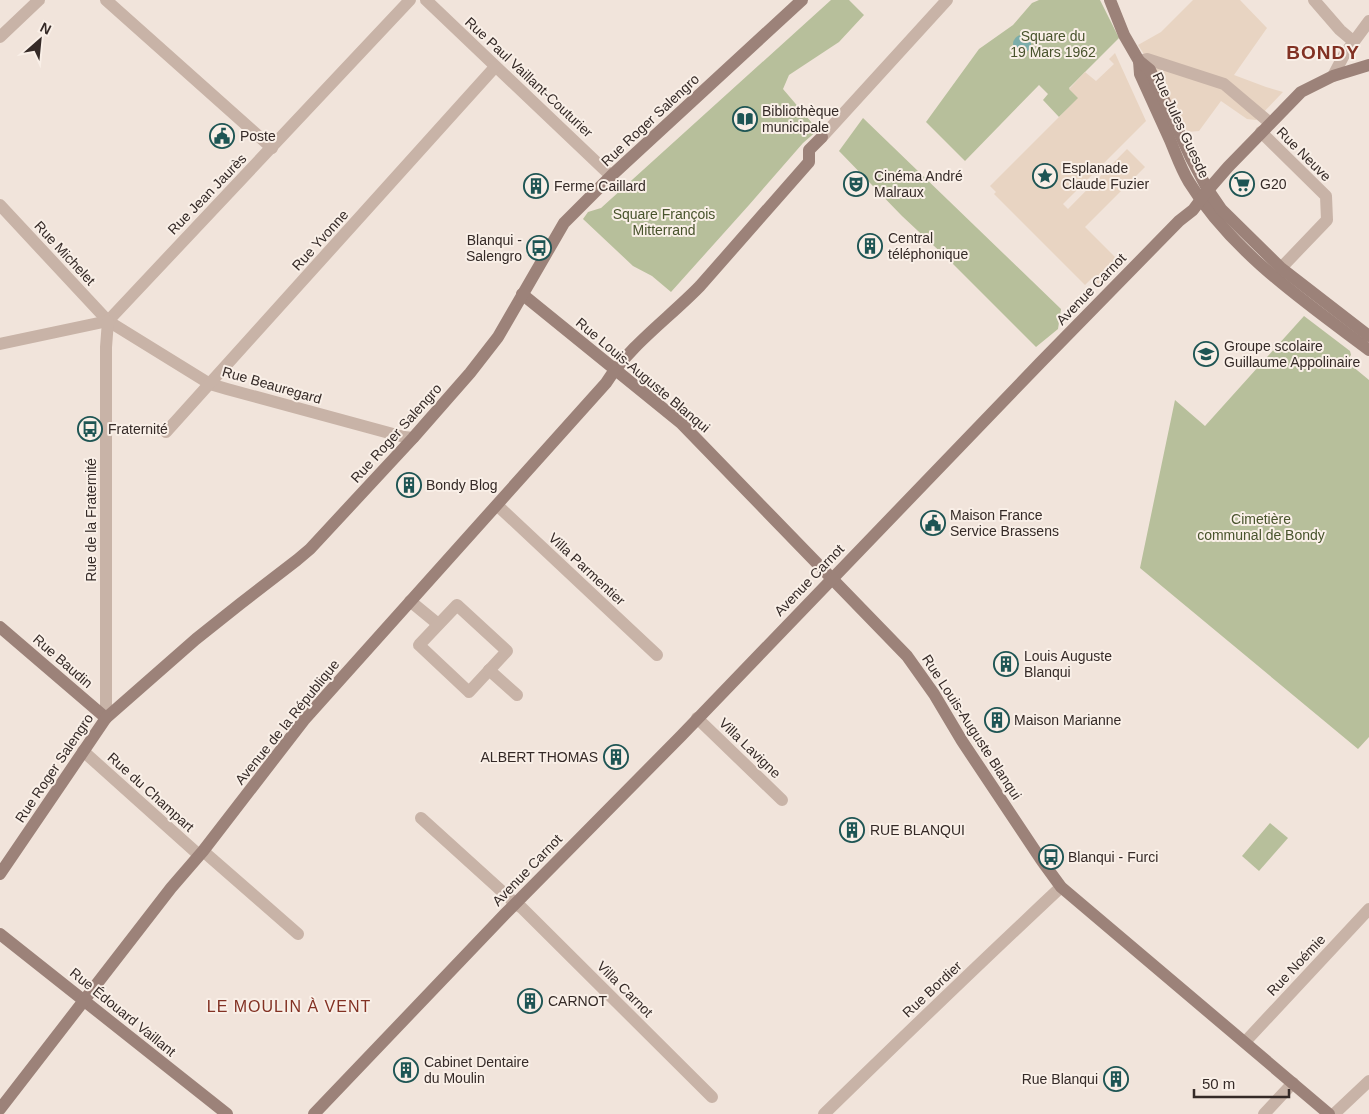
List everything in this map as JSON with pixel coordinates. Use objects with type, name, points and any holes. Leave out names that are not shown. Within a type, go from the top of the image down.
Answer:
[{"type":"street","points":[[0,37],[39,0]]},
{"type":"street","points":[[106,0],[272,148]]},
{"type":"street","name":"Rue Jean Jaurès","points":[[108,322],[410,0]]},
{"type":"street","name":"Rue Paul Vaillant-Couturier","points":[[426,0],[610,176]]},
{"type":"street","name":"Rue Roger Salengro","points":[[0,874],[106,718],[196,639],[310,549],[413,438],[470,373],[498,337],[564,222],[610,176],[802,0]]},
{"type":"street","name":"Avenue de la République","points":[[0,1109],[304,720],[606,383],[615,369],[667,316],[700,286],[809,162],[808,150],[947,0]]},
{"type":"street","points":[[1314,0],[1340,30],[1353,41]]},
{"type":"street","name":"Rue Jules Guesde","points":[[1110,1],[1124,34],[1139,62],[1150,70],[1191,158],[1205,194]]},
{"type":"street","points":[[1333,76],[1353,41],[1369,21]]},
{"type":"street","points":[[1139,62],[1148,58],[1224,84],[1270,123]]},
{"type":"street","name":"Avenue Carnot","points":[[314,1114],[1059,344],[1179,221],[1193,210],[1228,167],[1270,123],[1302,92],[1333,76],[1369,65]]},
{"type":"street","name":"Rue Yvonne","points":[[166,432],[495,67]]},
{"type":"street","name":"Rue Neuve","points":[[1262,132],[1326,196],[1327,220],[1280,268]]},
{"type":"street","points":[[1205,194],[1280,268],[1369,336]]},
{"type":"street","points":[[1205,194],[1214,216],[1271,275],[1369,350]]},
{"type":"street","name":"Rue Michelet","points":[[0,205],[108,322]]},
{"type":"street","name":"Rue Louis-Auguste Blanqui","points":[[522,294],[680,423],[907,656],[1061,887],[1329,1114]]},
{"type":"street","points":[[0,344],[108,322]]},
{"type":"street","name":"Rue Beauregard","points":[[108,322],[210,384],[413,438]]},
{"type":"street","name":"Rue de la Fraternité","points":[[106,718],[106,347],[108,322]]},
{"type":"street","name":"Villa Parmentier","points":[[497,506],[657,655]]},
{"type":"street","points":[[410,601],[438,624]]},
{"type":"street","points":[[457,604],[507,651],[468,692],[419,645],[438,624],[457,604]]},
{"type":"street","name":"Rue Baudin","points":[[0,627],[106,718]]},
{"type":"street","points":[[489,670],[516,695]]},
{"type":"street","name":"Villa Lavigne","points":[[697,718],[782,800]]},
{"type":"street","name":"Rue du Champart","points":[[83,751],[298,934]]},
{"type":"street","name":"Villa Carnot","points":[[421,818],[522,908],[712,1097]]},
{"type":"street","name":"Rue Bordier","points":[[824,1114],[933,1007],[975,970],[1061,887]]},
{"type":"street","name":"Rue Noémie","points":[[1245,1042],[1369,909]]},
{"type":"street","name":"Rue Édouard Vaillant","points":[[0,934],[227,1114]]},
{"type":"street","points":[[1334,1114],[1369,1081]]},
{"type":"street","points":[[1264,1114],[1293,1084]]},
{"type":"green space","name":"Square François Mitterrand","points":[[831,0],[849,0],[864,15],[839,42],[789,75],[783,89],[818,130],[803,143],[671,292],[652,276],[633,266],[583,219],[588,212],[601,208]]},
{"type":"green space","name":"Square du 19 Mars 1962","points":[[1039,0],[1100,0],[1119,38],[1069,88],[1079,98],[1059,117],[1043,100],[1048,94],[1039,85],[965,161],[926,122],[979,49],[1013,25],[1032,3]]},
{"type":"green space","points":[[863,118],[1061,309],[1058,329],[1036,347],[902,216],[839,151]]},
{"type":"green space","name":"Cimetière communal de Bondy","points":[[1304,316],[1350,351],[1351,355],[1346,361],[1369,380],[1369,737],[1358,749],[1140,568],[1175,400],[1205,426]]},
{"type":"green space","points":[[1270,823],[1288,838],[1259,871],[1242,856]]},
{"type":"shaded area","points":[[1193,0],[1240,0],[1267,28],[1234,75],[1283,92],[1256,120],[1247,119],[1221,101],[1199,131],[1188,132],[1138,45],[1161,32]]},
{"type":"shaded area","name":"Esplanade Claude Fuzier","points":[[1115,53],[1146,121],[1063,204],[1068,209],[1127,149],[1145,167],[1085,227],[1123,265],[1101,287],[1092,278],[1085,285],[994,194],[996,192],[990,186],[1078,98],[1069,89],[1085,72],[1096,81],[1114,64],[1109,59]]},
{"type":"water","points":[[1018,35],[1026,35],[1031,40],[1029,51],[1018,53],[1013,48],[1013,40]]},
{"type":"place","name":"Bibliothèque municipale","points":[[745,119]]},
{"type":"place","name":"Poste","points":[[222,136]]},
{"type":"place","name":"Esplanade Claude Fuzier","points":[[1045,176]]},
{"type":"place","name":"Cinéma André Malraux","points":[[856,184]]},
{"type":"place","name":"G20","points":[[1242,184]]},
{"type":"place","name":"Ferme Caillard","points":[[536,186]]},
{"type":"place","name":"Central téléphonique","points":[[870,246]]},
{"type":"place","name":"Blanqui - Salengro","points":[[539,248]]},
{"type":"place","name":"Groupe scolaire Guillaume Appolinaire","points":[[1206,354]]},
{"type":"place","name":"Fraternité","points":[[90,429]]},
{"type":"place","name":"Bondy Blog","points":[[409,485]]},
{"type":"place","name":"Maison France Service Brassens","points":[[933,523]]},
{"type":"place","name":"Louis Auguste Blanqui","points":[[1006,664]]},
{"type":"place","name":"Maison Marianne","points":[[997,720]]},
{"type":"place","name":"ALBERT THOMAS","points":[[616,757]]},
{"type":"place","name":"RUE BLANQUI","points":[[852,830]]},
{"type":"place","name":"Blanqui - Furci","points":[[1051,857]]},
{"type":"place","name":"CARNOT","points":[[530,1001]]},
{"type":"place","name":"Cabinet Dentaire du Moulin","points":[[406,1070]]},
{"type":"place","name":"Rue Blanqui","points":[[1116,1079]]},
{"type":"district","name":"BONDY","points":[[1323,52]]},
{"type":"district","name":"LE MOULIN À VENT","points":[[289,1006]]}]
